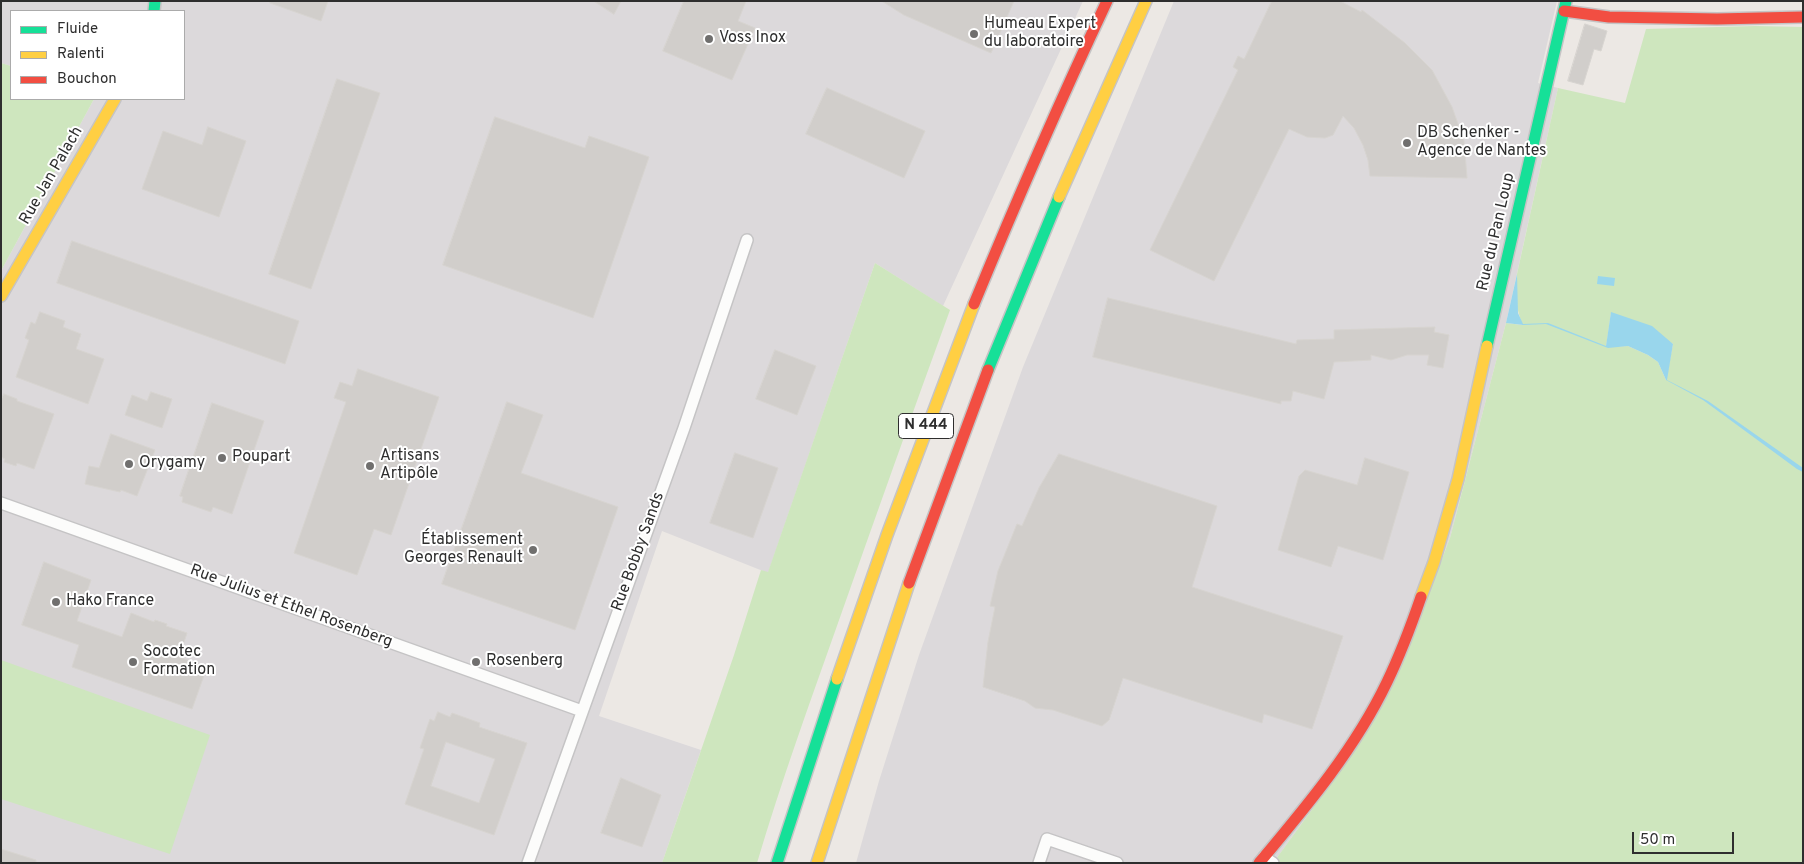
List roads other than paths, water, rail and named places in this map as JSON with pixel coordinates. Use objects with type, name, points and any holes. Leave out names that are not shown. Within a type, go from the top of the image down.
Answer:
[{"type":"main road","name":"N 444","points":[[777,863],[860,611],[933,408],[1023,182],[1106,1]]},
{"type":"main road","name":"N 444","points":[[817,863],[887,650],[967,424],[1043,232],[1146,1]]},
{"type":"main road","points":[[1565,6],[1609,17],[1629,18],[1718,19],[1803,17]]},
{"type":"main road","name":"Rue du Pan Loup","points":[[1265,861],[1355,740],[1390,675],[1411,626],[1434,562],[1458,479],[1565,6]]},
{"type":"main road","name":"Rue Jan Palach","points":[[1,296],[114,100]]},
{"type":"main road","points":[[1251,863],[1265,861]]},
{"type":"street","name":"Rue Bobby Sands","points":[[528,863],[684,428],[747,240]]},
{"type":"street","name":"Rue Julius et Ethel Rosenberg","points":[[1,503],[582,711]]},
{"type":"street","points":[[1040,863],[1047,839],[1117,863]]},
{"type":"water","points":[[1517,274],[1518,313],[1523,324],[1548,323],[1606,346],[1611,312],[1652,326],[1673,344],[1667,380],[1708,401],[1803,468],[1803,472],[1703,400],[1666,380],[1658,362],[1648,355],[1628,346],[1608,348],[1546,324],[1523,325],[1506,323]]},
{"type":"water","points":[[1598,276],[1615,278],[1614,286],[1597,284]]},
{"type":"place","name":"Humeau Expert du laboratoire","points":[[974,34]]},
{"type":"place","name":"Voss Inox","points":[[709,39]]},
{"type":"place","name":"DB Schenker - Agence de Nantes","points":[[1407,143]]},
{"type":"place","name":"Poupart","points":[[222,458]]},
{"type":"place","name":"Orygamy","points":[[129,464]]},
{"type":"place","name":"Artisans Artipôle","points":[[370,466]]},
{"type":"place","name":"Établissement Georges Renault","points":[[533,550]]},
{"type":"place","name":"Hako France","points":[[56,602]]},
{"type":"place","name":"Socotec Formation","points":[[133,662]]},
{"type":"place","name":"Rosenberg","points":[[476,662]]}]
